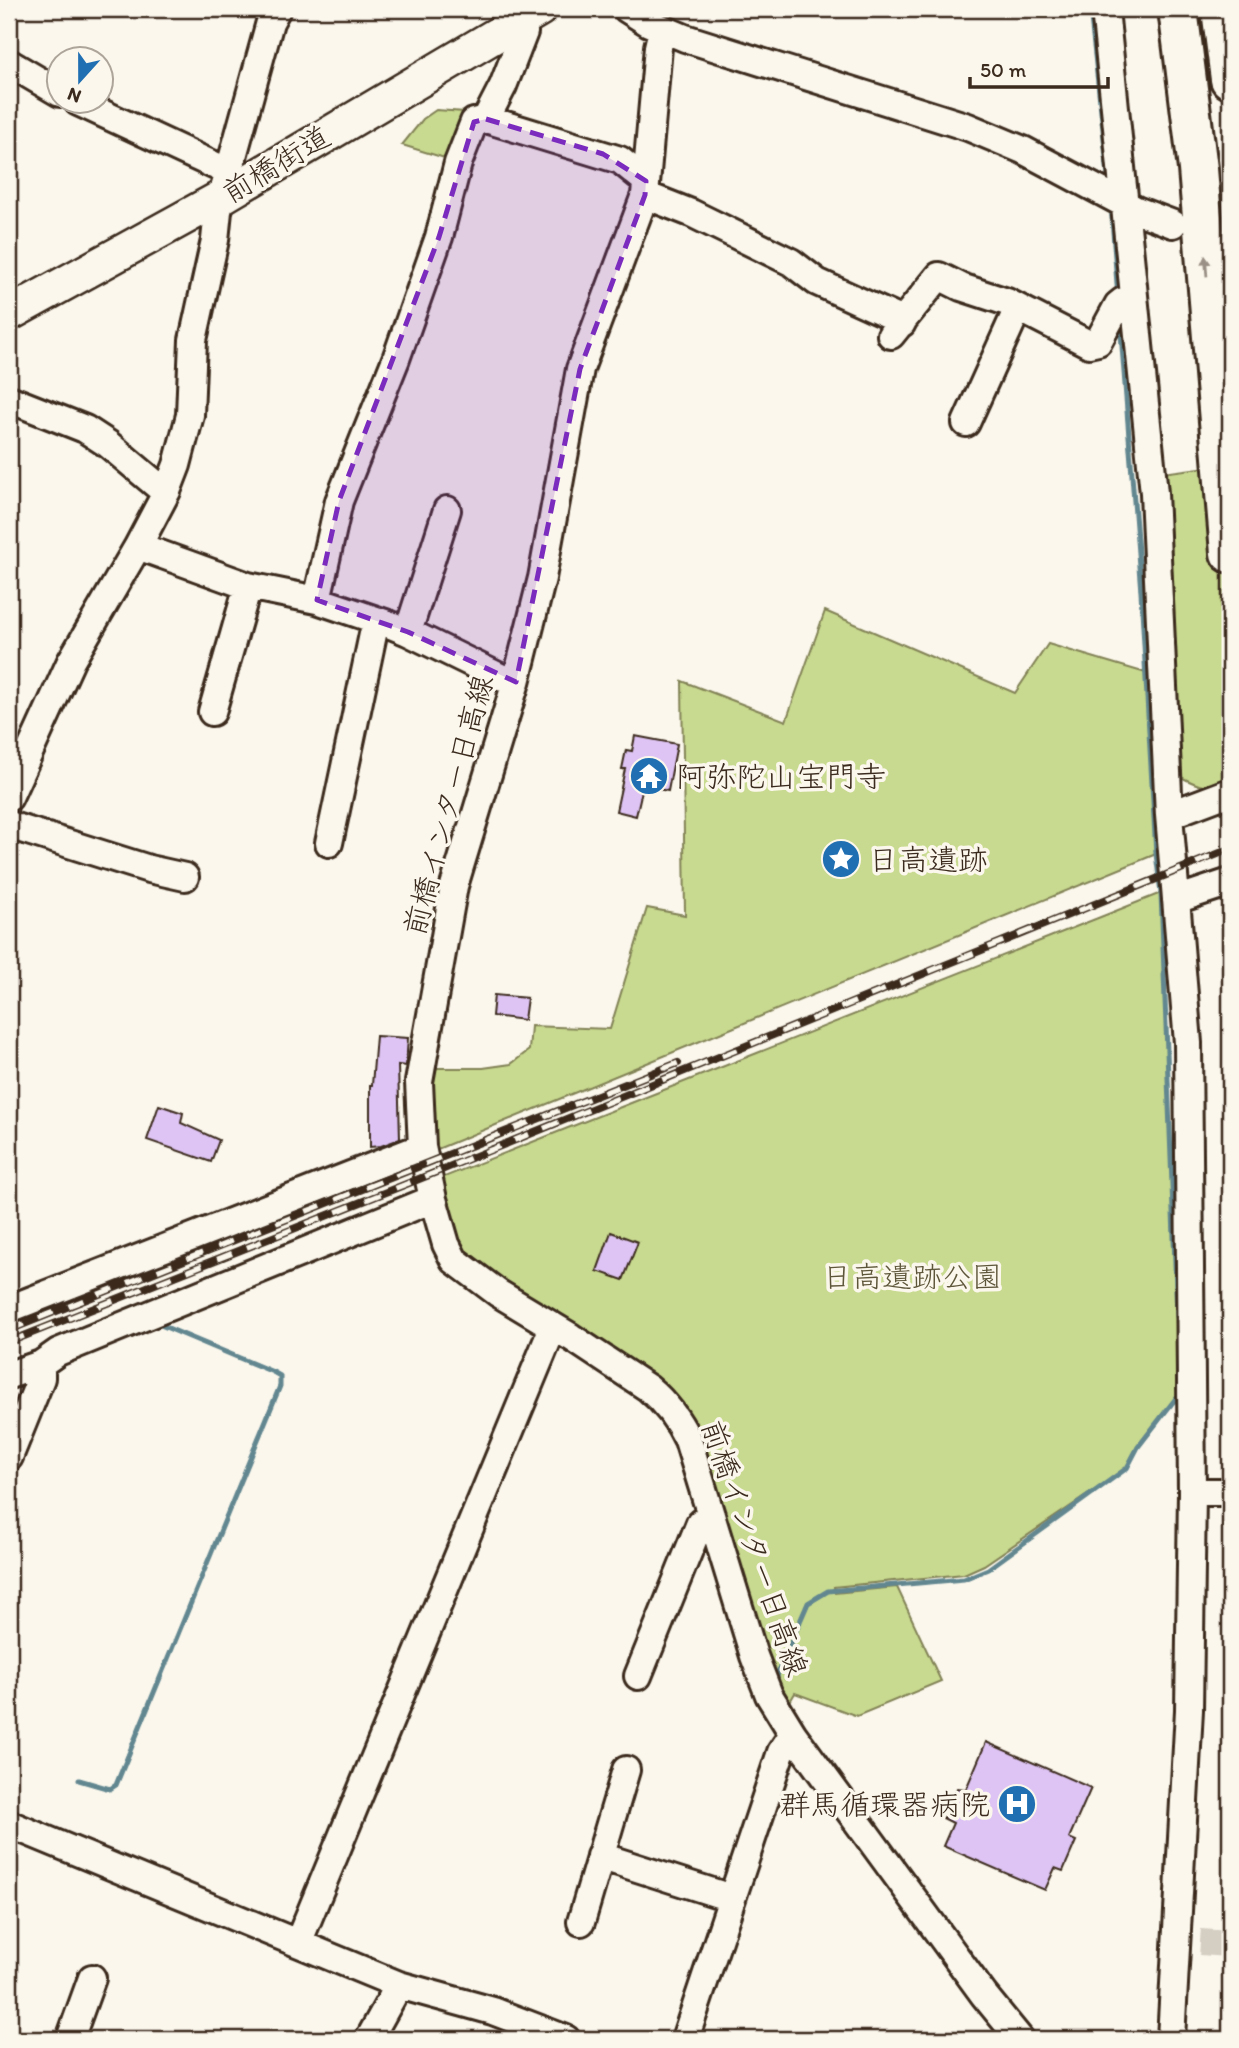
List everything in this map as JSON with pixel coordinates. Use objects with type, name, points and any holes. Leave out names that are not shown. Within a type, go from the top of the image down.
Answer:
[{"type":"highway","points":[[1178,9],[1198,169],[1230,553]]},
{"type":"highway","points":[[1221,9],[1230,79]]},
{"type":"main road","name":"前橋街道","points":[[9,314],[225,183],[529,15]]},
{"type":"street","points":[[627,9],[662,30],[968,127],[1023,150],[1148,216],[1173,223]]},
{"type":"street","points":[[1105,9],[1154,493],[1169,815],[1188,1057],[1192,1492],[1188,1942],[1171,2039]]},
{"type":"street","points":[[9,797],[71,661],[138,546],[167,491],[177,465],[190,415],[193,340],[225,183],[268,13]]},
{"type":"street","points":[[486,119],[503,86],[529,15]]},
{"type":"street","name":"前橋インター日高線","points":[[662,30],[657,47],[655,103],[646,188],[580,369],[542,578],[516,682],[454,886],[420,1072],[422,1147],[446,1244],[459,1265],[498,1293],[648,1388],[668,1407],[688,1440],[757,1665],[769,1695],[793,1734],[984,1995],[1020,2039]]},
{"type":"street","points":[[9,63],[46,85]]},
{"type":"street","points":[[108,116],[218,167],[225,183]]},
{"type":"street","points":[[317,600],[339,501],[396,359],[439,237],[458,163],[474,122],[486,119],[621,160],[646,188],[791,262],[817,282],[892,316],[896,329],[939,276],[1018,308],[1093,344],[1098,342],[1118,304],[1133,300]]},
{"type":"street","points":[[966,423],[1018,308]]},
{"type":"street","points":[[9,398],[85,429],[167,491]]},
{"type":"street","points":[[408,632],[447,510]]},
{"type":"street","points":[[138,546],[248,586],[317,600],[376,620],[516,682]]},
{"type":"street","points":[[212,712],[248,586]]},
{"type":"street","points":[[329,843],[376,620]]},
{"type":"street","points":[[1169,815],[1230,792]]},
{"type":"street","points":[[9,825],[149,869],[185,877]]},
{"type":"street","points":[[1176,900],[1230,882]]},
{"type":"street","points":[[9,1309],[422,1147]]},
{"type":"street","points":[[9,1376],[41,1364],[58,1352],[433,1199]]},
{"type":"street","points":[[298,1943],[553,1327]]},
{"type":"street","points":[[9,1457],[41,1378],[41,1364]]},
{"type":"street","points":[[1192,1492],[1229,1492]]},
{"type":"street","points":[[638,1676],[700,1523],[711,1515]]},
{"type":"street","points":[[685,2039],[780,1752],[793,1734]]},
{"type":"street","points":[[581,1922],[625,1770]]},
{"type":"street","points":[[9,1824],[399,1984],[493,2011],[566,2039]]},
{"type":"street","points":[[600,1856],[731,1898]]},
{"type":"street","points":[[70,2039],[92,1978]]},
{"type":"street","points":[[369,2039],[399,1984]]},
{"type":"highlighted area","points":[[486,119],[603,154],[646,181],[645,195],[580,369],[516,682],[408,632],[317,600],[339,501],[439,237],[474,122]]},
{"type":"green space","points":[[436,110],[465,112],[448,159],[402,145],[423,119]]},
{"type":"green space","points":[[1230,464],[1230,784],[1211,787],[1181,777],[1176,759],[1162,473]]},
{"type":"green space","points":[[825,611],[1015,693],[1048,644],[1146,673],[1156,854],[435,1150],[427,1068],[483,1068],[511,1064],[529,1050],[531,1026],[610,1029],[647,908],[685,915],[682,681],[786,721]]},
{"type":"green space","name":"日高遺跡公園","points":[[1161,893],[1180,1393],[1138,1447],[1127,1468],[984,1565],[964,1574],[834,1587],[835,1593],[897,1587],[941,1681],[857,1716],[795,1693],[788,1705],[770,1679],[688,1418],[468,1255],[449,1223],[439,1179]]},
{"type":"building","name":"阿弥陀山宝門寺","points":[[635,736],[677,744],[668,791],[643,786],[636,816],[616,811],[626,750],[632,751]]},
{"type":"building","points":[[494,995],[527,998],[524,1020],[492,1016]]},
{"type":"building","points":[[376,1036],[408,1038],[406,1066],[398,1065],[400,1139],[370,1147],[370,1085]]},
{"type":"building","points":[[159,1105],[183,1113],[181,1123],[219,1140],[211,1162],[147,1140]]},
{"type":"building","points":[[611,1232],[638,1242],[623,1280],[597,1271]]},
{"type":"building","name":"群馬循環器病院","points":[[986,1742],[1091,1788],[1069,1838],[1076,1841],[1063,1871],[1055,1868],[1045,1890],[943,1846],[953,1823],[943,1818],[957,1788],[966,1789]]},
{"type":"waterway","points":[[1090,9],[1109,185]]},
{"type":"waterway","points":[[1111,205],[1118,297]]},
{"type":"waterway","points":[[1120,320],[1141,592],[1156,854],[1161,893],[1177,1317]]},
{"type":"waterway","points":[[79,1780],[110,1789],[116,1785],[280,1386],[280,1376],[273,1372],[156,1323]]},
{"type":"waterway","points":[[776,1683],[778,1672],[808,1603],[828,1591],[964,1579],[988,1569],[1127,1468],[1138,1447],[1180,1393],[1180,1389]]},
{"type":"tunnel","points":[[1189,229],[1230,244]]},
{"type":"tunnel","points":[[1200,1942],[1230,1944]]},
{"type":"railway","points":[[9,1342],[429,1175],[1230,849]]},
{"type":"railway","points":[[9,1330],[678,1063]]},
{"type":"place","name":"阿弥陀山宝門寺","points":[[649,776]]},
{"type":"place","name":"日高遺跡","points":[[841,859]]},
{"type":"place","name":"群馬循環器病院","points":[[1017,1804]]}]
